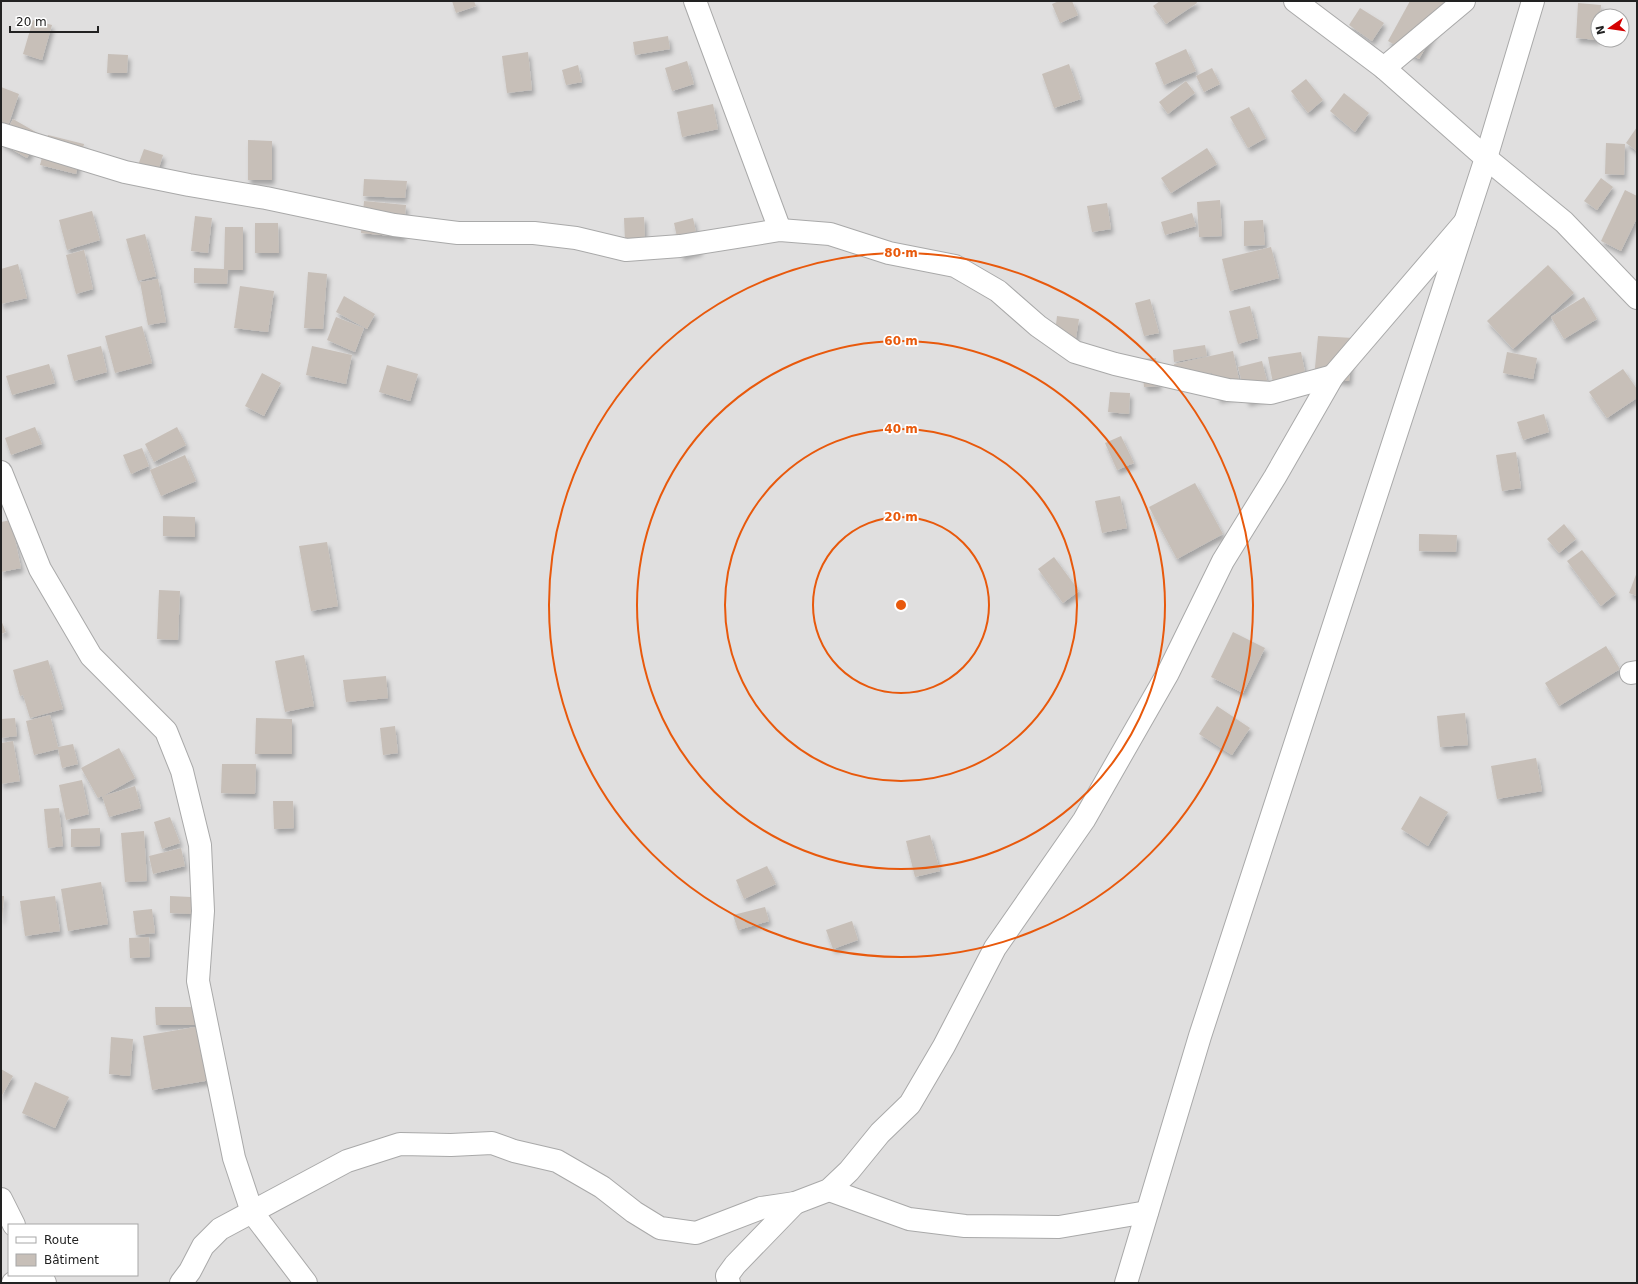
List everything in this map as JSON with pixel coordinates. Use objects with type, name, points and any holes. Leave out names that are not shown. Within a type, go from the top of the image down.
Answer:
[{"type":"street","points":[[695,1],[780,230]]},
{"type":"street","points":[[1295,1],[1384,68],[1486,158],[1564,222],[1637,298]]},
{"type":"street","points":[[1384,68],[1464,1]]},
{"type":"street","points":[[1126,1283],[1200,1036],[1486,158],[1533,1]]},
{"type":"street","points":[[1,134],[125,172],[266,198],[394,225],[458,233],[534,233],[576,238],[626,250],[680,246],[780,230],[830,234],[890,253],[955,266],[998,291],[1038,326],[1074,352],[1115,364],[1228,390],[1271,393],[1333,376]]},
{"type":"street","points":[[180,1283],[190,1271],[203,1246],[220,1229],[347,1162],[400,1144],[452,1145],[492,1143],[514,1151],[557,1161],[602,1187],[634,1212],[660,1228],[696,1233],[761,1208],[795,1203],[829,1190],[849,1171],[880,1133],[910,1104],[944,1046],[995,948],[1084,820],[1168,673],[1223,561],[1275,477],[1333,376],[1465,222]]},
{"type":"street","points":[[1,472],[40,569],[91,656],[166,731],[182,771],[200,844],[203,911],[198,981],[234,1158],[252,1212],[306,1283]]},
{"type":"street","points":[[829,1190],[909,1219],[965,1226],[1059,1227],[1147,1212]]},
{"type":"street","points":[[1,1199],[14,1224]]},
{"type":"street","points":[[729,1283],[727,1276],[735,1265],[795,1203]]},
{"type":"street","points":[[13,1283],[24,1276]]},
{"type":"shaded area","points":[[1,1],[1637,1],[1637,1283],[1,1283]]},
{"type":"building","points":[[452,1],[474,1],[476,6],[456,13]]},
{"type":"building","points":[[1059,1],[1072,1],[1078,15],[1060,23],[1052,4]]},
{"type":"building","points":[[1160,1],[1196,1],[1197,3],[1166,24],[1153,6]]},
{"type":"building","points":[[1410,1],[1452,1],[1419,59],[1388,41]]},
{"type":"building","points":[[1578,3],[1601,5],[1601,8],[1590,8],[1590,39],[1576,38]]},
{"type":"building","points":[[1360,8],[1384,23],[1372,41],[1349,25]]},
{"type":"building","points":[[33,20],[52,25],[42,60],[23,54]]},
{"type":"building","points":[[668,36],[670,49],[635,55],[633,42]]},
{"type":"building","points":[[1186,49],[1196,71],[1164,85],[1155,63]]},
{"type":"building","points":[[528,52],[532,90],[507,93],[502,56]]},
{"type":"building","points":[[108,54],[128,55],[127,73],[107,73]]},
{"type":"building","points":[[687,61],[694,84],[672,91],[665,68]]},
{"type":"building","points":[[1069,64],[1081,99],[1054,108],[1042,74]]},
{"type":"building","points":[[578,65],[582,82],[566,85],[562,70]]},
{"type":"building","points":[[1212,68],[1220,84],[1204,92],[1196,76]]},
{"type":"building","points":[[1306,79],[1323,100],[1308,113],[1291,91]]},
{"type":"building","points":[[1186,81],[1195,93],[1168,114],[1159,102]]},
{"type":"building","points":[[1,87],[19,94],[6,132],[13,119],[41,135],[27,158],[1,143]]},
{"type":"building","points":[[1344,93],[1369,113],[1355,132],[1330,111]]},
{"type":"building","points":[[713,104],[718,129],[682,137],[677,112]]},
{"type":"building","points":[[1249,107],[1266,138],[1248,148],[1230,117]]},
{"type":"building","points":[[1637,127],[1637,151],[1626,143]]},
{"type":"building","points":[[48,135],[84,144],[76,174],[40,165]]},
{"type":"building","points":[[248,140],[272,141],[272,180],[248,180]]},
{"type":"building","points":[[1606,143],[1625,144],[1624,175],[1605,174]]},
{"type":"building","points":[[1207,148],[1217,164],[1171,193],[1161,178]]},
{"type":"building","points":[[144,149],[163,155],[157,174],[137,168]]},
{"type":"building","points":[[1601,178],[1613,187],[1597,210],[1584,201]]},
{"type":"building","points":[[364,179],[407,181],[405,198],[363,196]]},
{"type":"building","points":[[1625,190],[1637,196],[1637,218],[1621,251],[1601,241]]},
{"type":"building","points":[[1220,200],[1222,236],[1199,237],[1197,202]]},
{"type":"building","points":[[364,201],[406,205],[403,237],[361,233]]},
{"type":"building","points":[[1107,203],[1111,229],[1092,232],[1087,206]]},
{"type":"building","points":[[92,211],[100,240],[67,250],[59,220]]},
{"type":"building","points":[[1192,213],[1196,226],[1165,235],[1161,222]]},
{"type":"building","points":[[195,216],[212,218],[208,253],[191,251]]},
{"type":"building","points":[[644,217],[645,240],[625,241],[624,218]]},
{"type":"building","points":[[693,218],[700,251],[681,256],[674,223]]},
{"type":"building","points":[[1263,220],[1265,245],[1244,246],[1244,221]]},
{"type":"building","points":[[255,223],[278,223],[279,253],[255,253]]},
{"type":"building","points":[[225,227],[243,227],[243,270],[228,270],[227,284],[194,283],[194,268],[224,269]]},
{"type":"building","points":[[145,234],[156,276],[138,281],[126,239]]},
{"type":"building","points":[[1271,247],[1279,278],[1230,291],[1222,259]]},
{"type":"building","points":[[84,250],[93,289],[76,294],[66,255]]},
{"type":"building","points":[[18,264],[27,298],[1,304],[1,269]]},
{"type":"building","points":[[1548,265],[1574,293],[1513,349],[1487,321]]},
{"type":"building","points":[[308,272],[327,274],[323,329],[304,328]]},
{"type":"building","points":[[158,279],[166,322],[148,325],[140,282]]},
{"type":"building","points":[[240,286],[274,291],[268,332],[234,328]]},
{"type":"building","points":[[344,296],[375,314],[367,329],[336,312]]},
{"type":"building","points":[[1584,297],[1597,319],[1564,339],[1551,317]]},
{"type":"building","points":[[1150,299],[1159,333],[1144,336],[1135,303]]},
{"type":"building","points":[[1250,306],[1258,338],[1238,344],[1229,311]]},
{"type":"building","points":[[1057,316],[1079,319],[1075,344],[1054,342]]},
{"type":"building","points":[[336,317],[364,328],[355,352],[327,340]]},
{"type":"building","points":[[142,326],[152,363],[115,373],[105,336]]},
{"type":"building","points":[[1318,336],[1353,338],[1349,381],[1314,378]]},
{"type":"building","points":[[1205,345],[1207,356],[1174,362],[1173,350]]},
{"type":"building","points":[[101,346],[107,372],[74,381],[67,355]]},
{"type":"building","points":[[312,346],[352,355],[346,384],[306,375]]},
{"type":"building","points":[[1233,351],[1242,394],[1218,399],[1212,373],[1177,380],[1174,364]]},
{"type":"building","points":[[1301,352],[1306,377],[1273,383],[1268,357]]},
{"type":"building","points":[[1507,352],[1537,358],[1533,379],[1503,373]]},
{"type":"building","points":[[1156,358],[1159,386],[1144,387],[1141,359]]},
{"type":"building","points":[[1262,361],[1271,396],[1247,402],[1238,367]]},
{"type":"building","points":[[49,364],[55,383],[12,395],[6,376]]},
{"type":"building","points":[[387,365],[418,374],[410,401],[379,392]]},
{"type":"building","points":[[1623,369],[1637,389],[1637,398],[1607,418],[1589,392]]},
{"type":"building","points":[[262,373],[281,383],[264,416],[245,406]]},
{"type":"building","points":[[1110,392],[1130,393],[1129,414],[1108,412]]},
{"type":"building","points":[[1544,414],[1549,432],[1523,440],[1517,422]]},
{"type":"building","points":[[35,427],[42,444],[11,455],[5,438]]},
{"type":"building","points":[[177,427],[186,445],[154,462],[145,444]]},
{"type":"building","points":[[1121,436],[1134,463],[1117,470],[1105,443]]},
{"type":"building","points":[[142,448],[149,466],[131,474],[123,455]]},
{"type":"building","points":[[1516,452],[1521,488],[1502,491],[1496,455]]},
{"type":"building","points":[[185,455],[196,481],[161,496],[150,470]]},
{"type":"building","points":[[1195,483],[1223,534],[1177,559],[1149,507]]},
{"type":"building","points":[[1120,496],[1127,528],[1102,533],[1095,501]]},
{"type":"building","points":[[163,516],[195,517],[195,537],[163,536]]},
{"type":"building","points":[[11,520],[21,568],[1,572],[1,522]]},
{"type":"building","points":[[1564,524],[1576,539],[1559,553],[1547,539]]},
{"type":"building","points":[[1419,534],[1457,535],[1456,552],[1419,551]]},
{"type":"building","points":[[327,542],[338,606],[311,611],[299,546]]},
{"type":"building","points":[[1582,550],[1616,594],[1601,606],[1567,561]]},
{"type":"building","points":[[1054,557],[1079,591],[1063,603],[1038,569]]},
{"type":"building","points":[[1637,572],[1637,596],[1629,593]]},
{"type":"building","points":[[159,590],[180,591],[178,640],[157,639]]},
{"type":"building","points":[[1,620],[6,632],[1,634]]},
{"type":"building","points":[[1233,632],[1265,648],[1243,693],[1211,677]]},
{"type":"building","points":[[1606,646],[1620,669],[1559,706],[1545,683]]},
{"type":"building","points":[[304,655],[314,706],[285,712],[275,661]]},
{"type":"building","points":[[48,660],[63,709],[30,718],[23,695],[20,696],[13,670]]},
{"type":"building","points":[[386,676],[388,698],[346,702],[343,680]]},
{"type":"building","points":[[1217,706],[1250,728],[1232,755],[1199,734]]},
{"type":"building","points":[[1465,713],[1468,745],[1440,747],[1437,716]]},
{"type":"building","points":[[50,715],[58,747],[73,744],[78,764],[62,768],[58,749],[34,755],[26,721]]},
{"type":"building","points":[[15,718],[17,736],[1,738],[1,719]]},
{"type":"building","points":[[256,718],[292,719],[292,754],[255,754]]},
{"type":"building","points":[[395,726],[398,753],[383,755],[380,728]]},
{"type":"building","points":[[13,741],[20,781],[1,784],[1,743]]},
{"type":"building","points":[[119,748],[135,778],[103,796],[135,786],[141,808],[109,817],[102,796],[98,798],[81,768]]},
{"type":"building","points":[[1536,758],[1542,791],[1497,799],[1491,766]]},
{"type":"building","points":[[222,764],[256,764],[255,794],[221,793]]},
{"type":"building","points":[[82,780],[89,814],[66,820],[59,785]]},
{"type":"building","points":[[1420,796],[1448,812],[1428,846],[1401,829]]},
{"type":"building","points":[[273,801],[293,801],[294,828],[274,829]]},
{"type":"building","points":[[59,808],[63,846],[48,848],[44,809]]},
{"type":"building","points":[[170,817],[180,843],[162,849],[154,822]]},
{"type":"building","points":[[100,828],[100,846],[71,847],[71,829]]},
{"type":"building","points":[[144,831],[147,881],[125,882],[121,833]]},
{"type":"building","points":[[930,835],[940,871],[915,877],[906,841]]},
{"type":"building","points":[[181,848],[185,866],[153,874],[149,856]]},
{"type":"building","points":[[767,866],[776,884],[744,899],[736,880]]},
{"type":"building","points":[[101,882],[108,924],[68,931],[61,889]]},
{"type":"building","points":[[1,896],[4,896],[2,920],[1,920]]},
{"type":"building","points":[[55,896],[60,931],[25,936],[20,901]]},
{"type":"building","points":[[170,896],[191,897],[191,914],[170,913]]},
{"type":"building","points":[[765,907],[769,921],[738,930],[733,915]]},
{"type":"building","points":[[152,909],[155,933],[136,935],[133,911]]},
{"type":"building","points":[[852,921],[858,940],[833,949],[826,930]]},
{"type":"building","points":[[149,937],[150,957],[130,958],[129,938]]},
{"type":"building","points":[[155,1007],[202,1007],[202,1025],[156,1025]]},
{"type":"building","points":[[201,1026],[211,1080],[152,1090],[143,1036]]},
{"type":"building","points":[[111,1037],[133,1039],[130,1076],[109,1074]]},
{"type":"building","points":[[1,1069],[13,1076],[1,1097]]},
{"type":"building","points":[[35,1082],[69,1097],[55,1128],[22,1113]]}]
